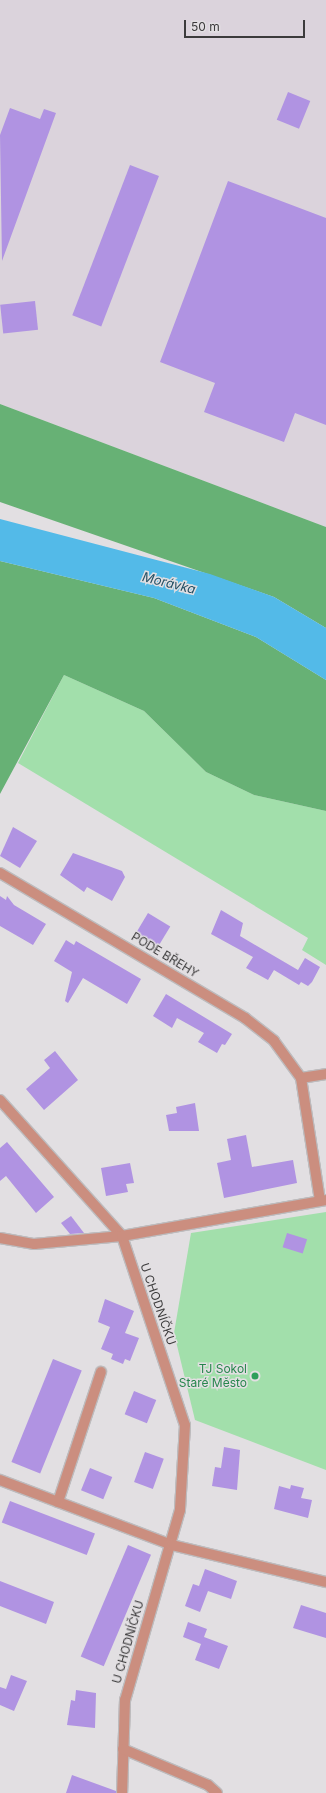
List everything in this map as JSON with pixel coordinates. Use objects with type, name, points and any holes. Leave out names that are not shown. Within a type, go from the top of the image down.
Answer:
[{"type":"street","name":"PODE BŘEHY","points":[[0,873],[245,1018],[274,1041],[301,1078],[323,1201],[122,1236],[34,1244],[0,1238]]},
{"type":"street","points":[[301,1078],[326,1074]]},
{"type":"street","points":[[0,1100],[122,1236]]},
{"type":"street","name":"U CHODNÍČKU","points":[[122,1236],[185,1425],[180,1510],[172,1545],[143,1630],[125,1700],[122,1793]]},
{"type":"street","points":[[58,1502],[101,1372]]},
{"type":"street","points":[[0,1480],[172,1545],[326,1582]]},
{"type":"street","points":[[123,1749],[208,1785],[216,1793]]},
{"type":"shaded area","points":[[0,0],[326,0],[326,527],[0,404]]},
{"type":"green space","points":[[0,404],[326,527],[326,628],[274,597],[0,502]]},
{"type":"green space","points":[[0,561],[154,598],[256,637],[326,680],[326,811],[254,795],[206,772],[144,711],[64,675],[0,794]]},
{"type":"green space","points":[[64,675],[144,711],[206,772],[254,795],[326,811],[326,965],[302,950],[308,938],[18,763]]},
{"type":"green space","name":"TJ Sokol Staré Město","points":[[326,1212],[326,1470],[195,1420],[174,1333],[191,1233]]},
{"type":"water","name":"Morávka","points":[[0,519],[210,574],[274,597],[326,628],[326,680],[256,637],[154,598],[0,561]]},
{"type":"building","points":[[288,92],[310,101],[299,129],[277,120]]},
{"type":"building","points":[[10,108],[40,119],[44,109],[56,113],[2,261],[0,135]]},
{"type":"building","points":[[130,165],[159,176],[101,326],[72,315]]},
{"type":"building","points":[[228,181],[326,218],[326,425],[295,413],[284,442],[204,412],[215,383],[160,362]]},
{"type":"building","points":[[35,301],[38,330],[3,333],[0,305]]},
{"type":"building","points":[[13,827],[37,841],[20,868],[0,856]]},
{"type":"building","points":[[73,853],[122,871],[125,877],[112,901],[87,887],[84,892],[60,875]]},
{"type":"building","points":[[0,896],[6,900],[7,896],[14,905],[46,924],[33,945],[0,926]]},
{"type":"building","points":[[221,910],[243,923],[240,936],[298,970],[305,958],[320,967],[312,982],[308,986],[301,982],[299,985],[274,970],[268,980],[246,968],[253,957],[211,934]]},
{"type":"building","points":[[148,913],[170,926],[157,948],[135,934]]},
{"type":"building","points":[[66,940],[74,945],[76,941],[141,979],[127,1004],[83,978],[68,1003],[65,1001],[72,972],[54,961]]},
{"type":"building","points":[[166,994],[232,1034],[225,1045],[222,1044],[217,1053],[198,1042],[204,1033],[177,1018],[172,1028],[153,1016]]},
{"type":"building","points":[[55,1051],[78,1080],[44,1110],[26,1089],[50,1068],[44,1060]]},
{"type":"building","points":[[195,1103],[199,1131],[169,1131],[166,1115],[177,1113],[176,1107]]},
{"type":"building","points":[[246,1135],[252,1167],[293,1160],[297,1183],[224,1198],[217,1163],[231,1160],[227,1139]]},
{"type":"building","points":[[7,1142],[54,1197],[36,1213],[6,1176],[0,1181],[0,1148]]},
{"type":"building","points":[[130,1163],[134,1183],[126,1184],[128,1192],[106,1196],[101,1168]]},
{"type":"building","points":[[71,1216],[84,1233],[70,1234],[61,1223]]},
{"type":"building","points":[[287,1233],[307,1239],[303,1253],[283,1247]]},
{"type":"building","points":[[105,1299],[134,1311],[125,1333],[139,1338],[130,1361],[125,1359],[123,1364],[111,1359],[113,1354],[101,1349],[110,1327],[98,1322]]},
{"type":"building","points":[[53,1359],[82,1371],[40,1474],[11,1462]]},
{"type":"building","points":[[134,1391],[156,1400],[147,1423],[125,1414]]},
{"type":"building","points":[[224,1447],[240,1450],[237,1490],[212,1486],[215,1467],[221,1468]]},
{"type":"building","points":[[145,1452],[164,1459],[153,1489],[134,1482]]},
{"type":"building","points":[[90,1468],[112,1477],[103,1499],[81,1490]]},
{"type":"building","points":[[291,1485],[304,1488],[301,1498],[312,1500],[308,1518],[274,1509],[279,1486],[290,1489]]},
{"type":"building","points":[[10,1501],[95,1534],[87,1555],[2,1522]]},
{"type":"building","points":[[128,1545],[151,1555],[104,1666],[81,1656]]},
{"type":"building","points":[[205,1569],[237,1581],[231,1599],[208,1591],[200,1612],[185,1606],[193,1584],[199,1586]]},
{"type":"building","points":[[0,1581],[54,1602],[46,1624],[0,1606]]},
{"type":"building","points":[[301,1605],[326,1613],[326,1638],[293,1628]]},
{"type":"building","points":[[188,1622],[207,1629],[204,1637],[228,1646],[219,1669],[195,1660],[201,1644],[183,1637]]},
{"type":"building","points":[[11,1675],[27,1681],[14,1711],[0,1705],[0,1687],[6,1689]]},
{"type":"building","points":[[76,1690],[96,1693],[95,1728],[67,1725],[71,1700],[75,1701]]},
{"type":"building","points":[[72,1775],[116,1791],[116,1793],[66,1793]]},
{"type":"place","name":"TJ Sokol Staré Město","points":[[255,1376]]}]
